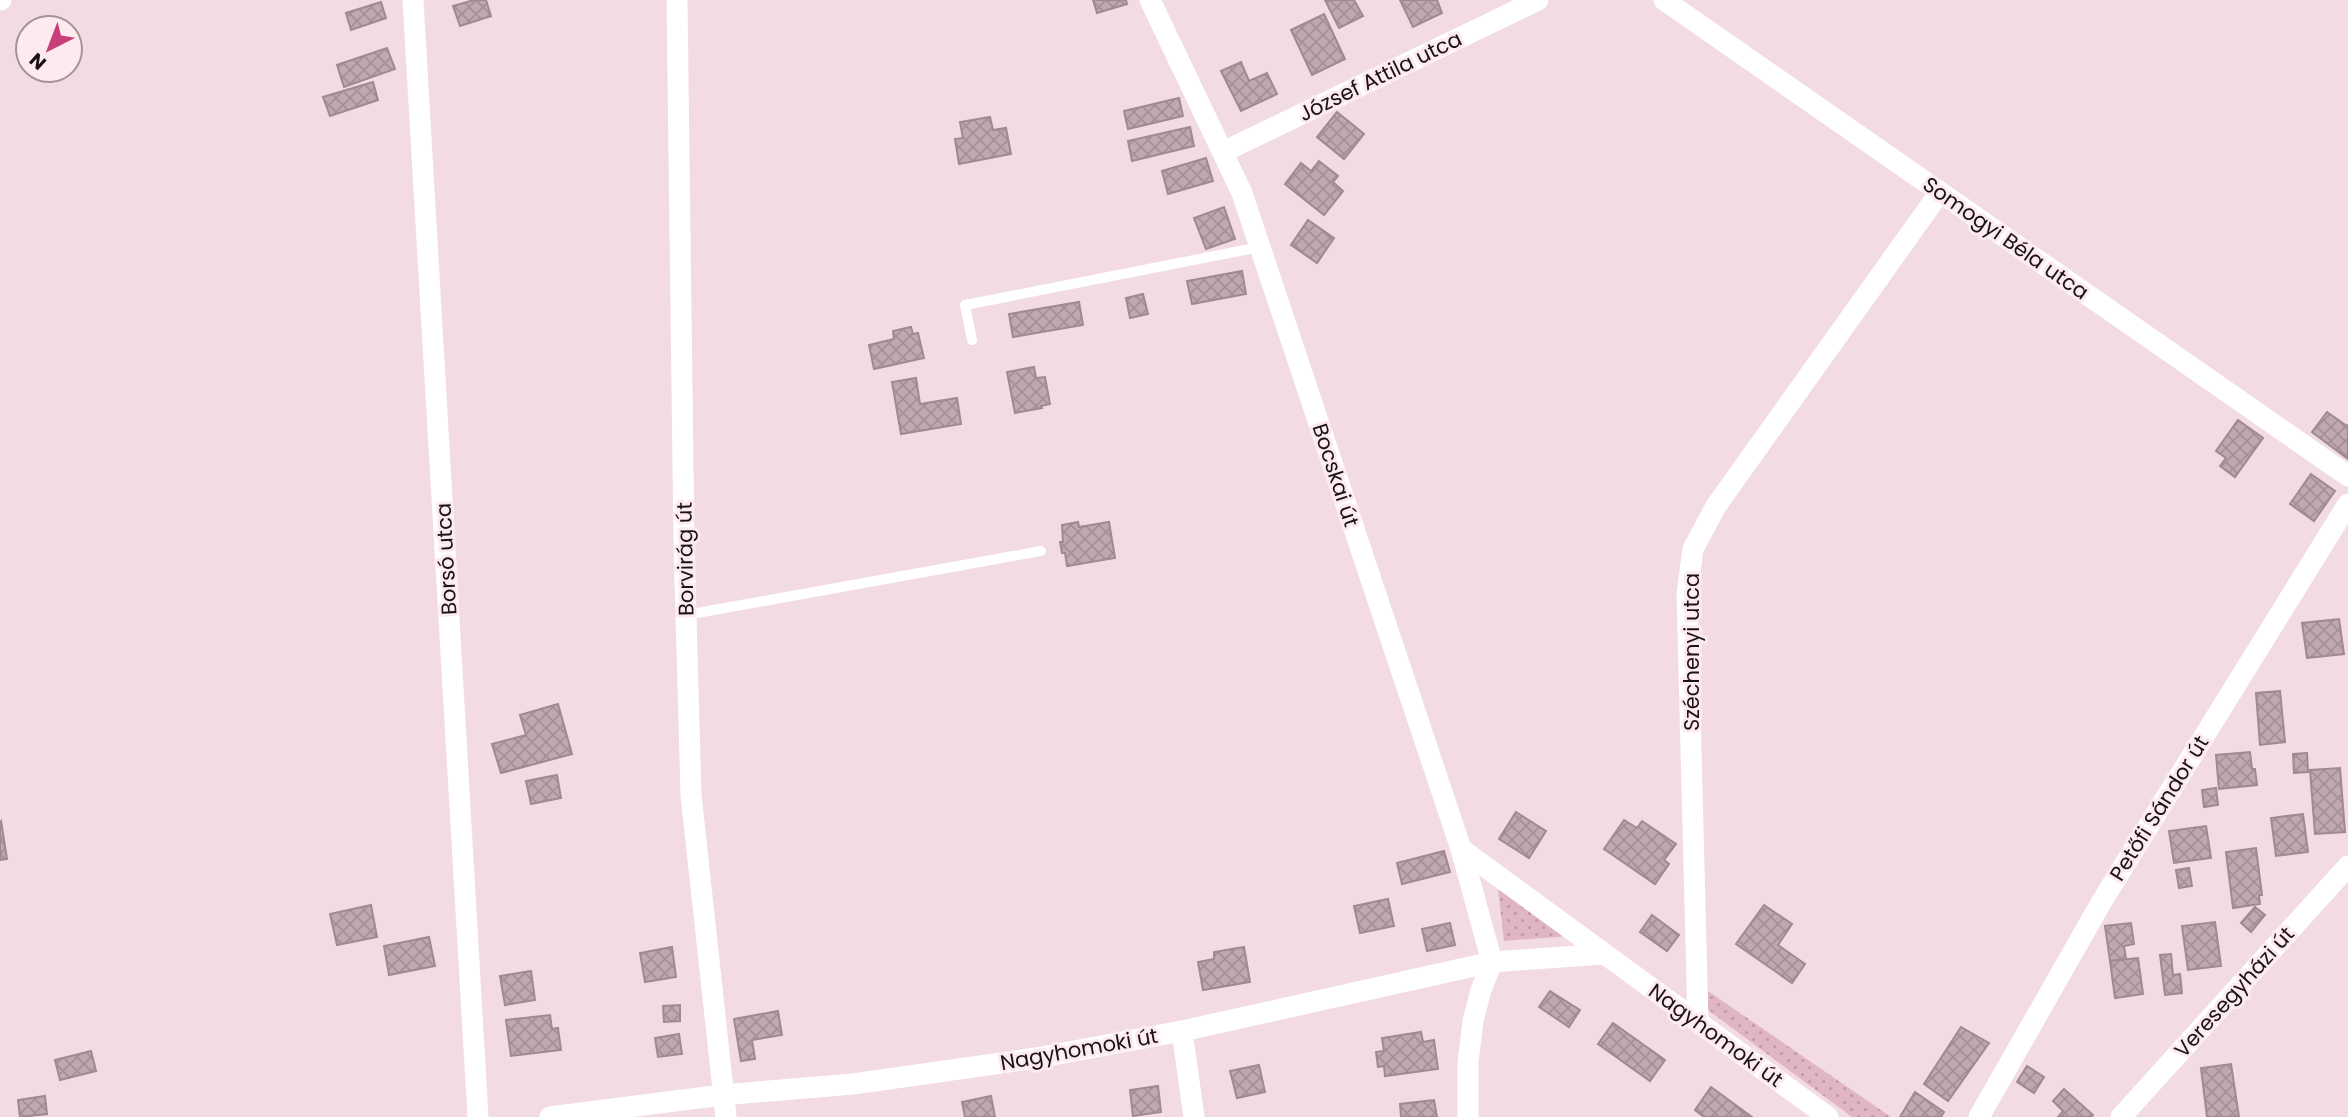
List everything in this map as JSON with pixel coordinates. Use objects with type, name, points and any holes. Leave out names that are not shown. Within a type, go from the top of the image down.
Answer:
[{"type":"street","name":"Borsó utca","points":[[413,0],[478,1117]]},
{"type":"street","name":"Borvirág út","points":[[677,0],[691,795],[726,1117]]},
{"type":"street","name":"Bocskai út","points":[[1150,0],[1242,193],[1461,849],[1492,962]]},
{"type":"street","name":"József Attila utca","points":[[1223,152],[1538,0]]},
{"type":"street","name":"Somogyi Béla utca","points":[[1664,0],[2348,476]]},
{"type":"street","name":"Széchenyi utca","points":[[1698,1022],[1687,594],[1693,549],[1716,506],[1940,192]]},
{"type":"street","name":"Petőfi Sándor út","points":[[1979,1117],[2102,901],[2348,504]]},
{"type":"street","name":"Nagyhomoki út","points":[[1461,849],[1828,1117]]},
{"type":"street","name":"Veresegyházi út","points":[[2121,1117],[2348,866]]},
{"type":"street","name":"Nagyhomoki út","points":[[550,1117],[722,1095],[866,1082],[1036,1058],[1182,1031],[1492,962],[1604,954]]},
{"type":"street","points":[[1468,1117],[1468,1062],[1473,1021],[1492,962]]},
{"type":"street","points":[[1182,1031],[1195,1117]]},
{"type":"lane","points":[[972,340],[965,305],[1260,247]]},
{"type":"lane","points":[[686,615],[1041,551]]},
{"type":"shaded area","points":[[1498,889],[1570,936],[1504,941]]},
{"type":"shaded area","points":[[1708,991],[1891,1117],[1852,1117],[1704,1007]]},
{"type":"building","points":[[474,0],[486,0],[491,16],[460,26],[453,6]]},
{"type":"building","points":[[1093,0],[1126,0],[1127,4],[1097,13]]},
{"type":"building","points":[[1325,0],[1354,0],[1363,16],[1339,28]]},
{"type":"building","points":[[1400,0],[1437,0],[1442,13],[1413,27]]},
{"type":"building","points":[[381,2],[386,18],[351,30],[346,13]]},
{"type":"building","points":[[1324,14],[1345,59],[1312,75],[1291,30]]},
{"type":"building","points":[[387,48],[395,69],[344,87],[337,65]]},
{"type":"building","points":[[1241,62],[1249,81],[1267,73],[1277,94],[1241,111],[1221,71]]},
{"type":"building","points":[[373,82],[378,100],[330,116],[323,97]]},
{"type":"building","points":[[1179,98],[1183,116],[1128,129],[1124,111]]},
{"type":"building","points":[[1337,112],[1364,134],[1344,159],[1317,137]]},
{"type":"building","points":[[990,117],[993,130],[1006,128],[1011,154],[959,164],[955,139],[963,138],[960,122]]},
{"type":"building","points":[[1190,127],[1194,146],[1132,161],[1128,141]]},
{"type":"building","points":[[1206,158],[1213,181],[1168,194],[1162,171]]},
{"type":"building","points":[[1319,161],[1338,176],[1333,182],[1343,191],[1324,215],[1285,184],[1301,163],[1311,171]]},
{"type":"building","points":[[1224,207],[1235,239],[1206,249],[1194,218]]},
{"type":"building","points":[[1308,220],[1334,238],[1317,263],[1291,245]]},
{"type":"building","points":[[1242,271],[1246,294],[1192,304],[1187,281]]},
{"type":"building","points":[[1143,294],[1148,314],[1130,318],[1126,298]]},
{"type":"building","points":[[1079,302],[1083,325],[1013,337],[1009,314]]},
{"type":"building","points":[[911,327],[913,334],[918,333],[924,358],[874,369],[869,345],[894,339],[893,331]]},
{"type":"building","points":[[1034,367],[1036,378],[1045,377],[1050,404],[1015,413],[1007,372]]},
{"type":"building","points":[[916,378],[920,404],[957,398],[961,424],[901,434],[892,382]]},
{"type":"building","points":[[2327,412],[2348,425],[2348,459],[2312,432]]},
{"type":"building","points":[[2238,420],[2263,438],[2235,477],[2220,466],[2226,458],[2216,451]]},
{"type":"building","points":[[2311,474],[2335,491],[2314,521],[2290,504]]},
{"type":"building","points":[[1078,522],[1079,527],[1109,522],[1115,558],[1067,566],[1060,542],[1063,542],[1062,525]]},
{"type":"building","points":[[2339,619],[2344,654],[2307,658],[2302,623]]},
{"type":"building","points":[[2280,691],[2285,742],[2260,745],[2256,693]]},
{"type":"building","points":[[558,704],[572,754],[501,773],[492,744],[526,735],[520,715]]},
{"type":"building","points":[[2250,752],[2257,785],[2219,789],[2216,755]]},
{"type":"building","points":[[2307,753],[2308,772],[2294,773],[2293,754]]},
{"type":"building","points":[[2340,768],[2345,832],[2315,834],[2310,770]]},
{"type":"building","points":[[557,775],[561,798],[531,804],[526,781]]},
{"type":"building","points":[[2216,788],[2218,805],[2204,807],[2202,790]]},
{"type":"building","points":[[1516,812],[1546,831],[1529,858],[1499,839]]},
{"type":"building","points":[[2303,814],[2308,852],[2276,856],[2271,818]]},
{"type":"building","points":[[1624,820],[1637,828],[1642,821],[1676,844],[1664,860],[1669,864],[1655,884],[1604,849]]},
{"type":"building","points":[[0,822],[7,859],[0,860]]},
{"type":"building","points":[[2206,826],[2211,858],[2174,863],[2169,831]]},
{"type":"building","points":[[2256,848],[2262,895],[2259,895],[2260,904],[2233,908],[2226,852]]},
{"type":"building","points":[[1444,851],[1450,872],[1402,884],[1397,863]]},
{"type":"building","points":[[2189,868],[2192,886],[2179,888],[2176,870]]},
{"type":"building","points":[[1388,899],[1394,926],[1360,933],[1354,906]]},
{"type":"building","points":[[371,905],[377,937],[337,945],[330,914]]},
{"type":"building","points":[[1764,905],[1792,924],[1778,945],[1805,964],[1792,983],[1736,944]]},
{"type":"building","points":[[2255,907],[2265,915],[2251,932],[2241,923]]},
{"type":"building","points":[[1652,915],[1679,935],[1667,951],[1640,932]]},
{"type":"building","points":[[2215,922],[2221,966],[2188,970],[2182,926]]},
{"type":"building","points":[[1450,923],[1455,945],[1427,951],[1422,929]]},
{"type":"building","points":[[2131,923],[2134,944],[2124,946],[2126,959],[2110,961],[2105,926]]},
{"type":"building","points":[[429,937],[435,966],[389,975],[384,946]]},
{"type":"building","points":[[672,947],[676,977],[645,982],[640,953]]},
{"type":"building","points":[[1244,947],[1250,982],[1203,990],[1198,962],[1214,959],[1214,952]]},
{"type":"building","points":[[2171,954],[2173,975],[2180,974],[2182,993],[2165,995],[2160,955]]},
{"type":"building","points":[[2138,958],[2143,994],[2115,998],[2110,961]]},
{"type":"building","points":[[531,971],[535,1000],[505,1005],[500,976]]},
{"type":"building","points":[[1550,991],[1580,1010],[1569,1027],[1539,1007]]},
{"type":"building","points":[[680,1005],[680,1021],[664,1022],[663,1006]]},
{"type":"building","points":[[778,1011],[782,1035],[752,1040],[755,1059],[741,1061],[734,1019]]},
{"type":"building","points":[[550,1015],[552,1029],[558,1028],[561,1050],[511,1056],[506,1020]]},
{"type":"building","points":[[1613,1023],[1665,1060],[1650,1081],[1598,1044]]},
{"type":"building","points":[[1961,1027],[1989,1043],[1948,1101],[1924,1084]]},
{"type":"building","points":[[1421,1032],[1423,1042],[1434,1040],[1438,1069],[1385,1076],[1384,1066],[1378,1067],[1376,1052],[1384,1051],[1382,1038]]},
{"type":"building","points":[[679,1034],[682,1054],[658,1057],[655,1038]]},
{"type":"building","points":[[91,1051],[96,1071],[60,1080],[55,1060]]},
{"type":"building","points":[[2231,1064],[2239,1117],[2207,1117],[2201,1068]]},
{"type":"building","points":[[1259,1065],[1265,1092],[1237,1098],[1230,1071]]},
{"type":"building","points":[[2027,1066],[2044,1077],[2034,1093],[2017,1082]]},
{"type":"building","points":[[1158,1086],[1161,1112],[1133,1116],[1130,1090]]},
{"type":"building","points":[[1711,1087],[1752,1117],[1704,1117],[1695,1110]]},
{"type":"building","points":[[2064,1089],[2093,1115],[2058,1117],[2063,1111],[2053,1101]]},
{"type":"building","points":[[1915,1092],[1944,1112],[1941,1117],[1900,1117]]},
{"type":"building","points":[[45,1096],[47,1114],[20,1117],[18,1100]]},
{"type":"building","points":[[991,1096],[995,1117],[965,1117],[962,1102]]},
{"type":"building","points":[[1434,1100],[1437,1117],[1401,1117],[1400,1104]]}]
